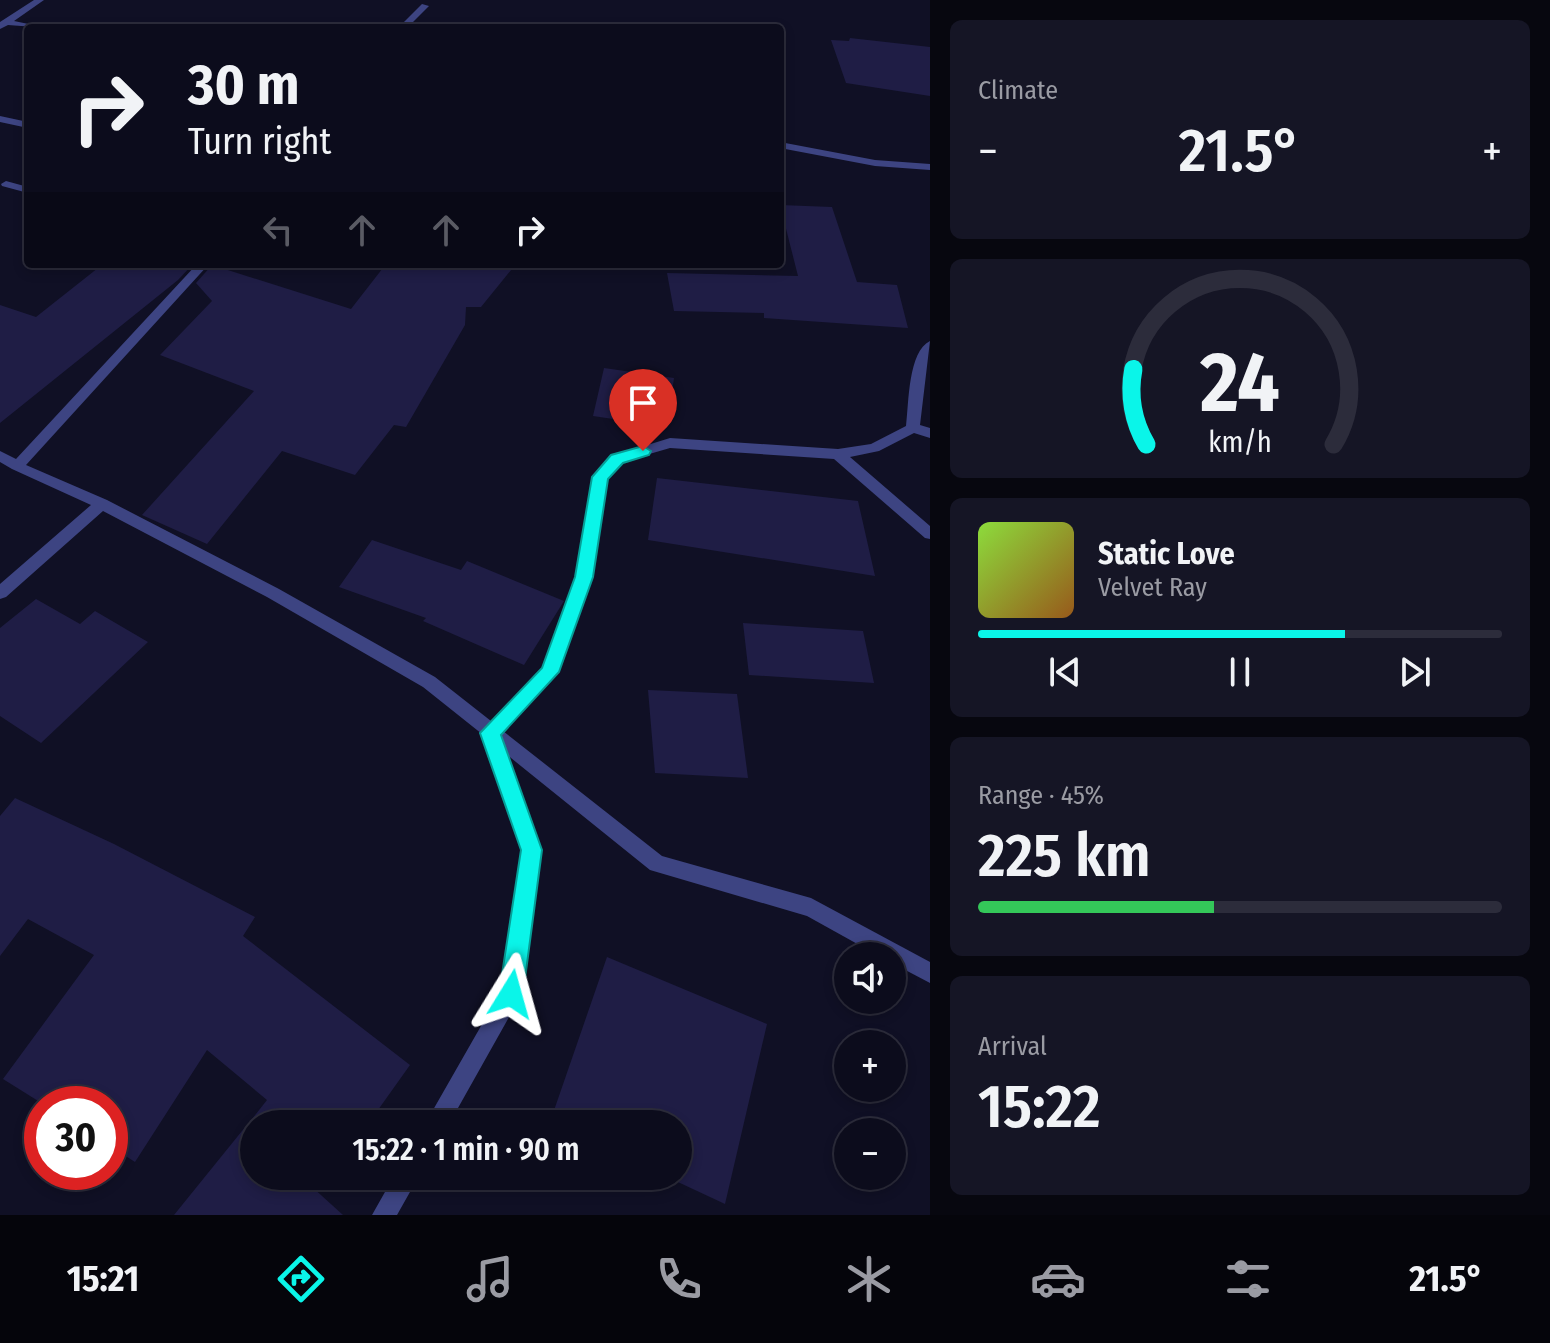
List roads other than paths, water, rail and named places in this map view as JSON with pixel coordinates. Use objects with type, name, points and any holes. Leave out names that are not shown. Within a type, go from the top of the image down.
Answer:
[{"type":"street","points":[[3,24],[40,0]]},
{"type":"street","points":[[406,24],[425,6]]},
{"type":"street","points":[[3,24],[24,26]]},
{"type":"street","points":[[0,119],[24,124]]},
{"type":"street","points":[[784,146],[875,163],[930,167]]},
{"type":"street","points":[[6,184],[24,189]]},
{"type":"street","points":[[17,466],[199,268]]},
{"type":"street","points":[[913,428],[921,357],[930,345]]},
{"type":"street","points":[[490,733],[550,672],[584,577],[600,477],[617,459],[670,443],[838,454],[874,448],[913,428],[930,433]]},
{"type":"street","points":[[838,454],[930,534]]},
{"type":"street","points":[[0,456],[102,504],[273,593],[429,682],[657,864],[811,908],[930,973]]},
{"type":"street","points":[[0,593],[102,504]]},
{"type":"street","points":[[444,1110],[511,994],[531,850],[490,733]]},
{"type":"street","points":[[384,1215],[399,1190]]}]
